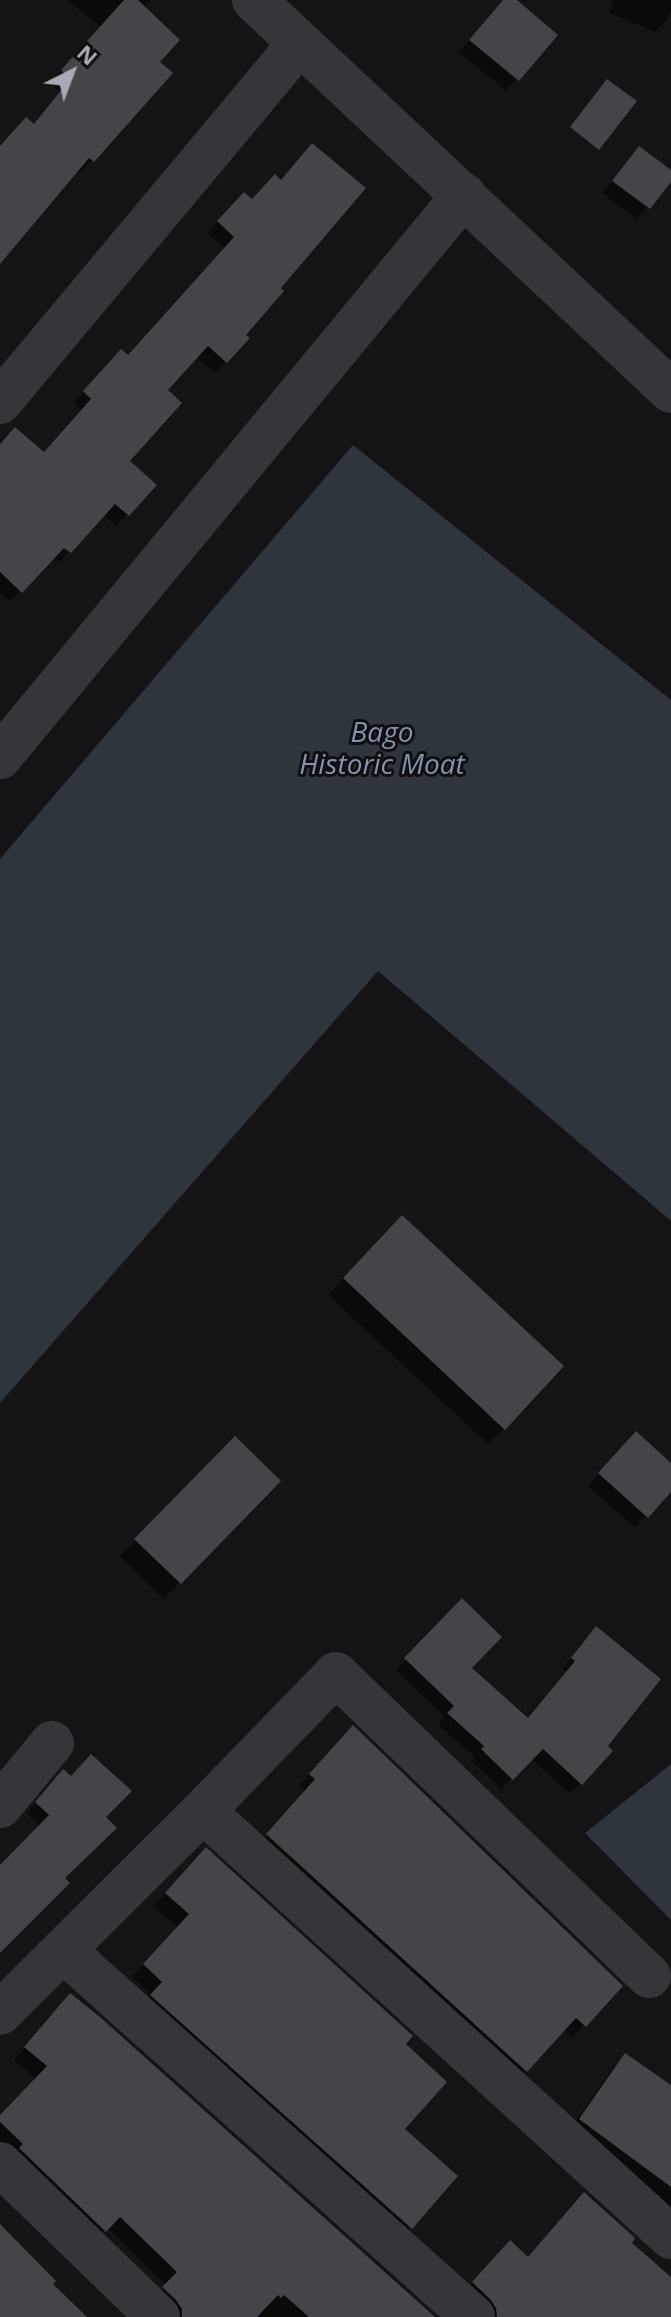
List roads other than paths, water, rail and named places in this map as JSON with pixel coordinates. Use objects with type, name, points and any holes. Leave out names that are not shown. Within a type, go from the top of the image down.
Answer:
[{"type":"street","points":[[254,0],[671,391]]},
{"type":"street","points":[[0,402],[299,44]]},
{"type":"street","points":[[0,757],[464,195]]},
{"type":"street","points":[[0,2013],[336,1674],[649,1976]]},
{"type":"street","points":[[0,1806],[52,1743]]},
{"type":"street","points":[[203,1811],[671,2237]]},
{"type":"street","points":[[64,1951],[473,2317]]},
{"type":"street","points":[[0,2164],[158,2317]]},
{"type":"water","name":"Bago Historic Moat","points":[[353,445],[671,700],[671,1221],[378,971],[0,1403],[0,859]]},
{"type":"water","points":[[671,1764],[671,1920],[585,1833]]}]
